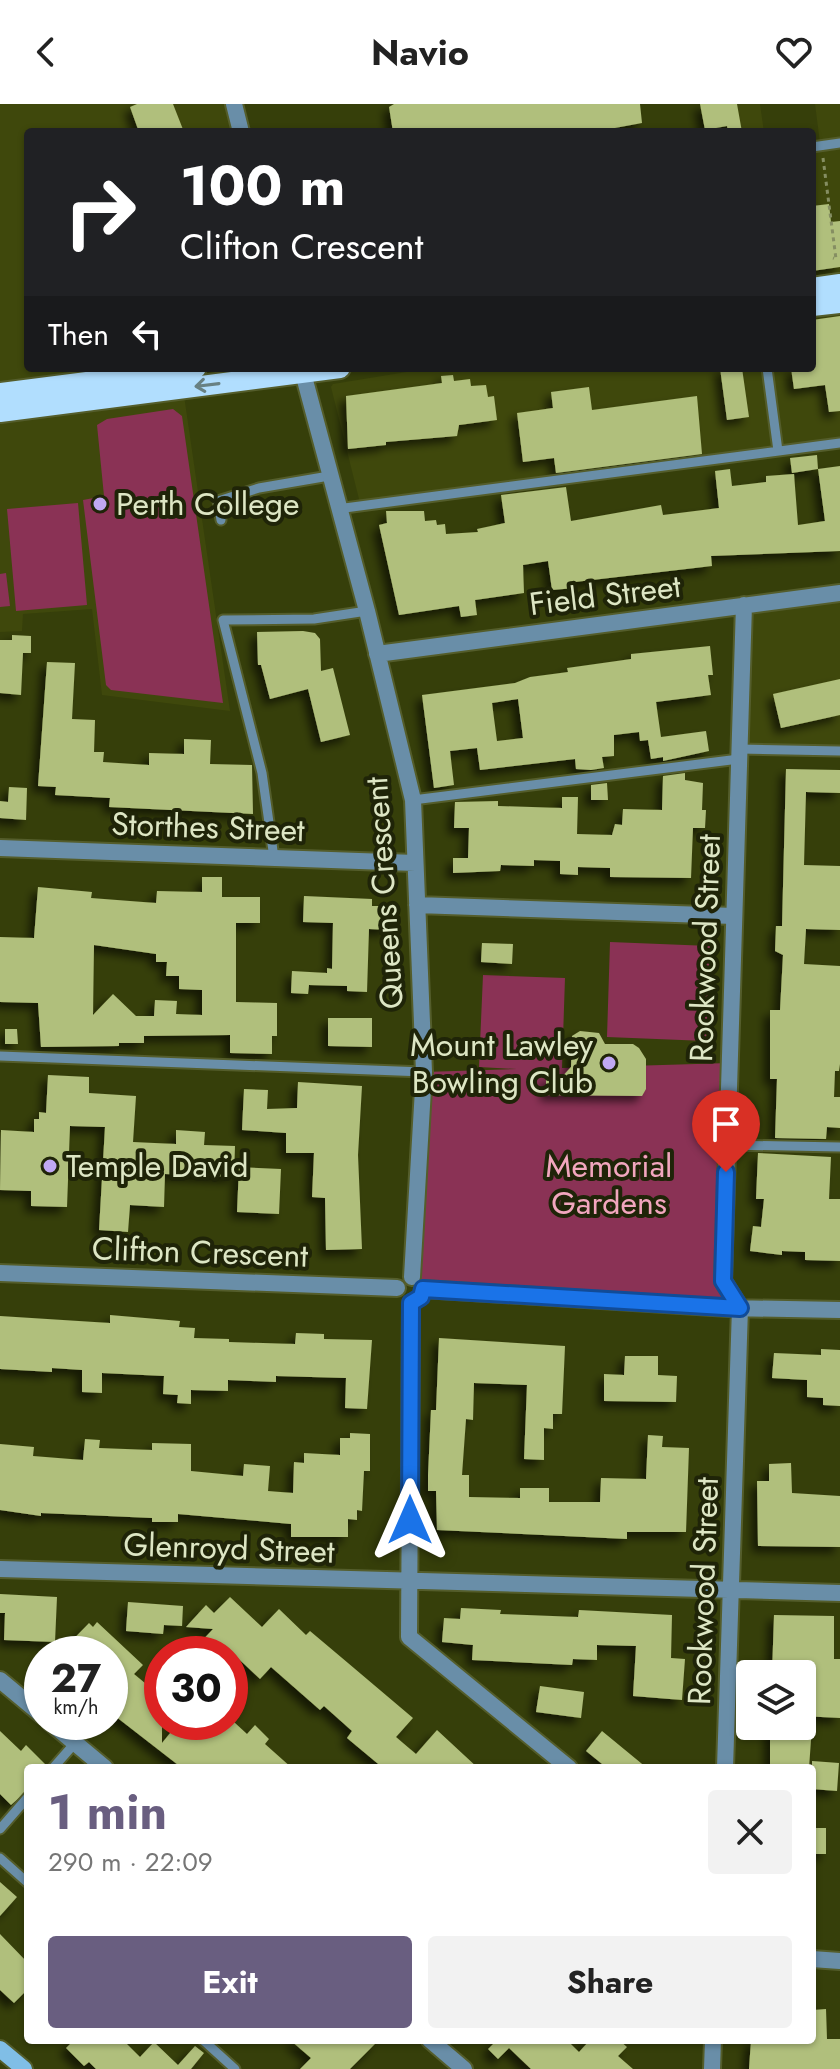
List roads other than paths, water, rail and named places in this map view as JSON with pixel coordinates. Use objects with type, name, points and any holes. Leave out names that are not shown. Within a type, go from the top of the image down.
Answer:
[{"type":"main road","points":[[816,287],[840,284]]},
{"type":"main road","points":[[816,306],[840,303]]},
{"type":"main road","points":[[0,393],[165,372]]},
{"type":"main road","points":[[0,412],[310,372]]},
{"type":"main road","points":[[0,2049],[24,2069]]},
{"type":"street","points":[[234,104],[240,128]]},
{"type":"street","name":"Queens Crescent","points":[[303,373],[337,509],[367,611],[413,800],[424,1072],[417,1283]]},
{"type":"street","name":"Field Street","points":[[377,654],[840,593]]},
{"type":"street","name":"Rookwood Street","points":[[725,1764],[740,1308],[723,1281],[744,605]]},
{"type":"street","name":"Storthes Street","points":[[0,848],[415,863]]},
{"type":"street","points":[[417,905],[734,916]]},
{"type":"street","name":"Clifton Crescent","points":[[0,1273],[397,1288]]},
{"type":"street","points":[[411,1303],[400,1299],[397,1288],[404,1278],[417,1283],[740,1308],[840,1310]]},
{"type":"street","points":[[411,1303],[421,1297],[417,1283]]},
{"type":"street","points":[[411,1303],[409,1637],[564,1764]]},
{"type":"street","name":"Glenroyd Street","points":[[0,1569],[840,1593]]},
{"type":"street","points":[[0,1680],[24,1700]]},
{"type":"street","points":[[71,1740],[100,1764]]},
{"type":"street","points":[[816,1959],[840,1961]]},
{"type":"street","points":[[435,2044],[464,2069]]},
{"type":"street","points":[[712,2069],[713,2044]]},
{"type":"lane","points":[[817,146],[840,143]]},
{"type":"lane","points":[[768,372],[778,451]]},
{"type":"lane","points":[[337,509],[840,443]]},
{"type":"lane","points":[[221,520],[218,501],[259,488],[329,476]]},
{"type":"lane","points":[[274,858],[262,773],[223,620],[314,619],[367,611]]},
{"type":"lane","points":[[413,800],[739,754],[840,751]]},
{"type":"lane","points":[[0,1056],[424,1072]]},
{"type":"lane","points":[[727,1145],[840,1147]]},
{"type":"lane","points":[[57,1764],[75,1743]]},
{"type":"lane","points":[[0,1829],[24,1802]]},
{"type":"lane","points":[[0,1858],[24,1879]]},
{"type":"lane","points":[[207,2044],[235,2069]]},
{"type":"place","name":"Perth College","points":[[100,504]]},
{"type":"place","name":"Mount Lawley Bowling Club","points":[[609,1063]]},
{"type":"place","name":"Temple David","points":[[50,1166]]},
{"type":"park label","name":"Memorial Gardens","points":[[609,1184]]}]
